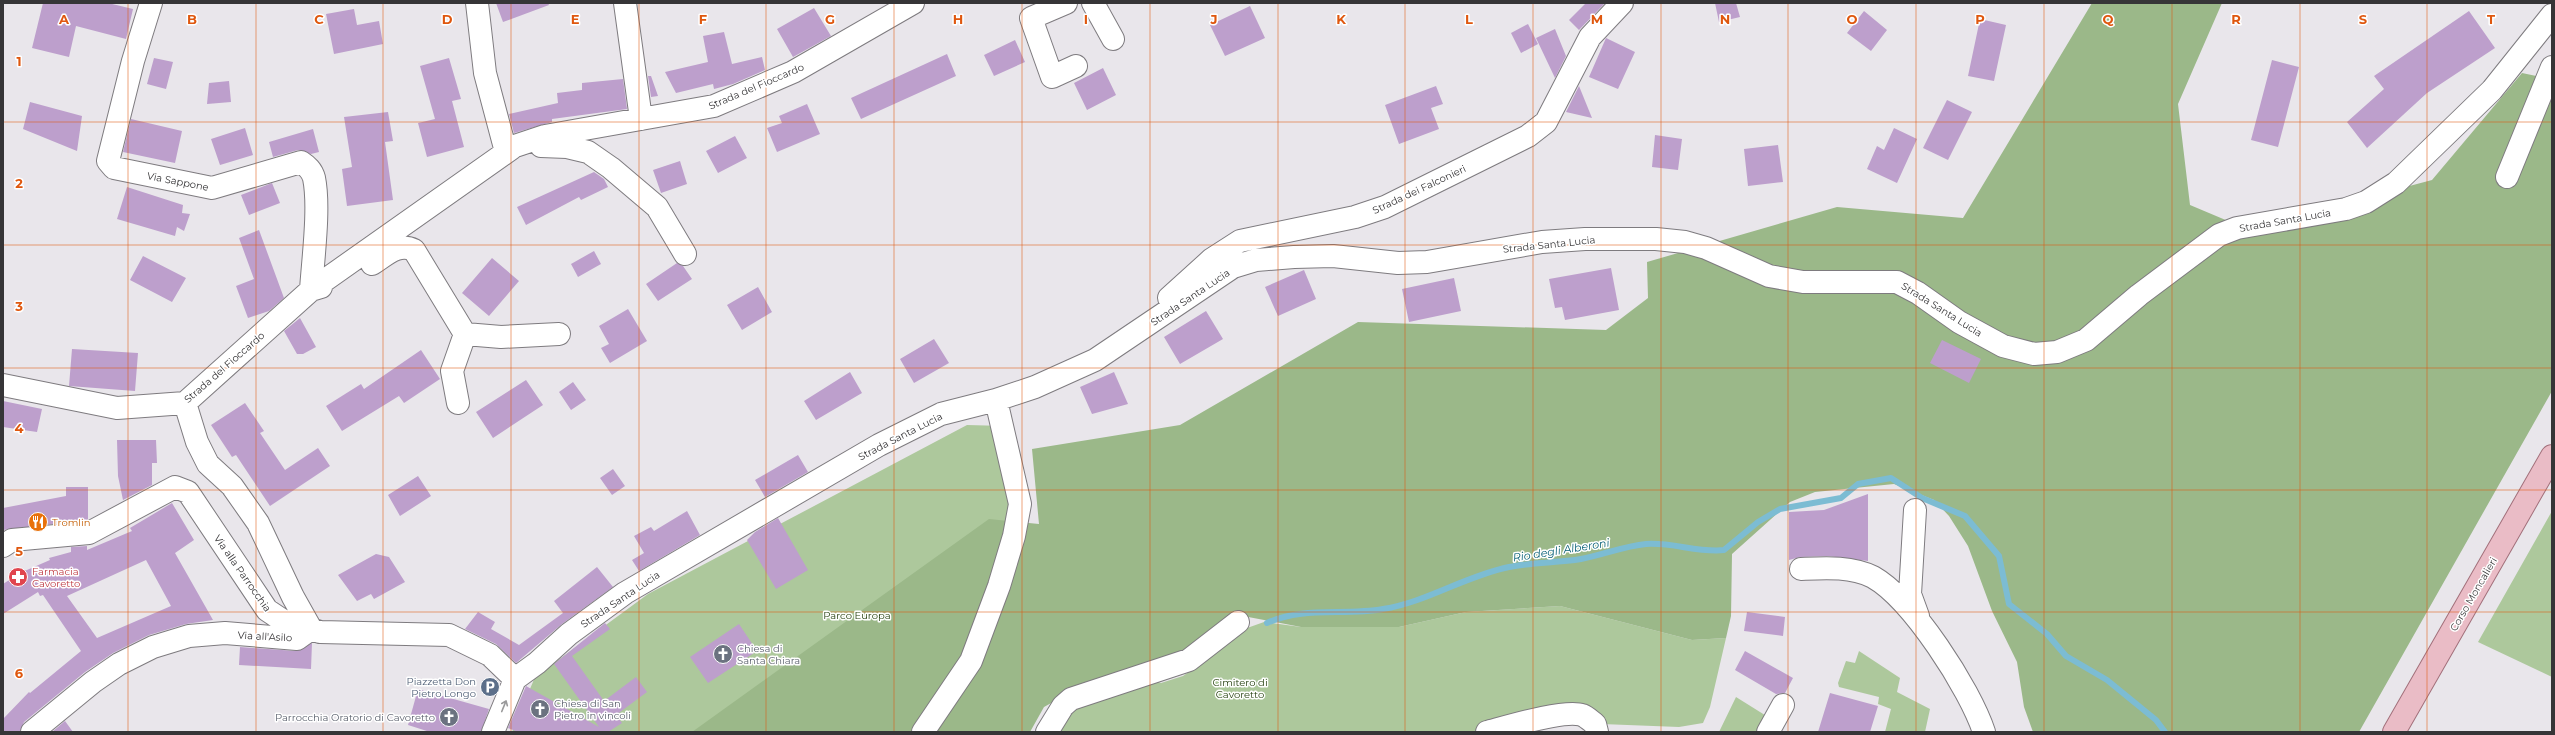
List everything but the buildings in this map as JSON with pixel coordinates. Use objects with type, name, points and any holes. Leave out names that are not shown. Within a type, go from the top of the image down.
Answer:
[{"type":"main road","name":"Corso Moncalieri","points":[[2394,732],[2552,456]]},
{"type":"street","name":"Via Sappone","points":[[151,3],[133,60],[108,161],[114,168],[212,188],[301,162],[309,168],[314,178],[315,215],[311,290]]},
{"type":"street","points":[[477,3],[485,73],[511,149],[567,147],[588,152],[635,186],[657,207],[685,254]]},
{"type":"street","points":[[625,3],[641,119]]},
{"type":"street","name":"Strada del Fioccardo","points":[[3,385],[117,408],[185,403],[311,290],[511,149],[545,136],[714,106],[793,72],[913,3]]},
{"type":"street","points":[[1066,3],[1031,18],[1052,77],[1076,66]]},
{"type":"street","points":[[1093,3],[1113,39]]},
{"type":"street","name":"Strada dei Falconieri","points":[[1130,337],[1212,259],[1240,241],[1355,216],[1385,207],[1528,136],[1546,122],[1590,37],[1622,3]]},
{"type":"street","name":"Strada Santa Lucia","points":[[515,679],[537,663],[569,634],[625,593],[708,543],[879,445],[941,414],[996,400],[1035,387],[1095,360],[1233,268],[1256,260],[1333,256],[1398,263],[1426,262],[1542,242],[1626,238],[1685,242],[1706,248],[1769,276],[1803,282],[1897,282],[1918,293],[1959,322],[2003,346],[2034,354],[2056,352],[2086,340],[2139,295],[2219,235],[2237,228],[2346,209],[2366,202],[2396,183],[2492,90],[2552,15]]},
{"type":"street","points":[[2507,177],[2552,67]]},
{"type":"street","name":"Strada del Fioccardo","points":[[311,290],[354,277],[394,249],[407,247],[414,250],[465,334]]},
{"type":"street","points":[[458,403],[452,371],[465,334],[501,337],[559,334]]},
{"type":"street","points":[[923,732],[971,661],[999,586],[1014,536],[1020,504],[996,400]]},
{"type":"street","points":[[185,403],[197,442],[208,464],[232,486],[258,523],[293,597],[312,629]]},
{"type":"street","name":"Via alla Parrocchia","points":[[7,543],[89,533],[176,487],[188,492],[267,610],[282,620],[320,632],[449,635],[490,656],[515,679]]},
{"type":"street","points":[[1915,510],[1910,594],[1923,628]]},
{"type":"street","points":[[1801,568],[1854,570],[1873,578],[1897,596],[1923,628],[1956,676],[1984,732]]},
{"type":"street","points":[[1047,732],[1063,706],[1071,699],[1188,660],[1238,622]]},
{"type":"street","name":"Via all'Asilo","points":[[32,732],[93,682],[119,664],[153,647],[189,636],[225,633],[297,639],[312,629]]},
{"type":"street","points":[[493,732],[515,679]]},
{"type":"street","points":[[1768,732],[1783,705]]},
{"type":"street","points":[[1486,732],[1525,722],[1569,715],[1581,715],[1589,729]]},
{"type":"green space","points":[[2092,3],[2222,3],[2178,104],[2190,205],[2247,229],[2432,180],[2522,73],[2541,77],[2552,100],[2552,391],[2359,732],[2033,732],[2024,707],[2017,662],[1992,611],[1968,546],[1949,516],[1934,500],[1894,484],[1815,492],[1790,502],[1732,554],[1731,616],[1726,638],[1692,640],[1560,606],[1466,612],[1399,627],[1301,627],[1243,616],[1166,660],[1062,697],[1044,707],[1030,732],[692,732],[989,519],[1039,524],[1032,449],[1180,425],[1358,322],[1606,330],[1648,298],[1647,262],[1837,207],[1963,218]]},
{"type":"green space","name":"Parco Europa","points":[[967,425],[1005,426],[1018,519],[917,732],[512,732],[535,677],[648,594]]},
{"type":"green space","points":[[2552,511],[2552,677],[2478,642]]},
{"type":"green space","name":"Cimitero di Cavoretto","points":[[1560,606],[1692,640],[1726,638],[1710,707],[1703,723],[1679,727],[1576,723],[1503,732],[1060,732],[1075,704],[1150,679],[1161,683],[1183,676],[1193,669],[1219,638],[1264,622],[1301,627],[1399,627],[1466,612]]},
{"type":"green space","points":[[1859,651],[1900,678],[1897,692],[1930,709],[1925,732],[1885,732],[1891,709],[1878,704],[1879,697],[1839,687],[1838,683],[1846,661],[1855,663]]},
{"type":"green space","points":[[1736,697],[1768,717],[1759,732],[1719,732]]},
{"type":"waterway","name":"Rio degli Alberoni","points":[[1267,623],[1281,618],[1309,613],[1368,611],[1399,606],[1493,571],[1527,564],[1581,559],[1638,545],[1656,544],[1715,551],[1724,550],[1758,522],[1780,509],[1841,498],[1858,484],[1891,478],[1922,498],[1965,516],[1999,556],[2009,604],[2047,634],[2066,656],[2107,680],[2156,720],[2165,732]]},
{"type":"place","name":"Tromlin","points":[[38,522]]},
{"type":"place","name":"Farmacia Cavoretto","points":[[18,577]]},
{"type":"place","name":"Chiesa di Santa Chiara","points":[[723,654]]},
{"type":"place","name":"Piazzetta Don Pietro Longo","points":[[490,687]]},
{"type":"place","name":"Chiesa di San Pietro in vincoli","points":[[540,709]]},
{"type":"place","name":"Parrocchia Oratorio di Cavoretto","points":[[449,717]]}]
